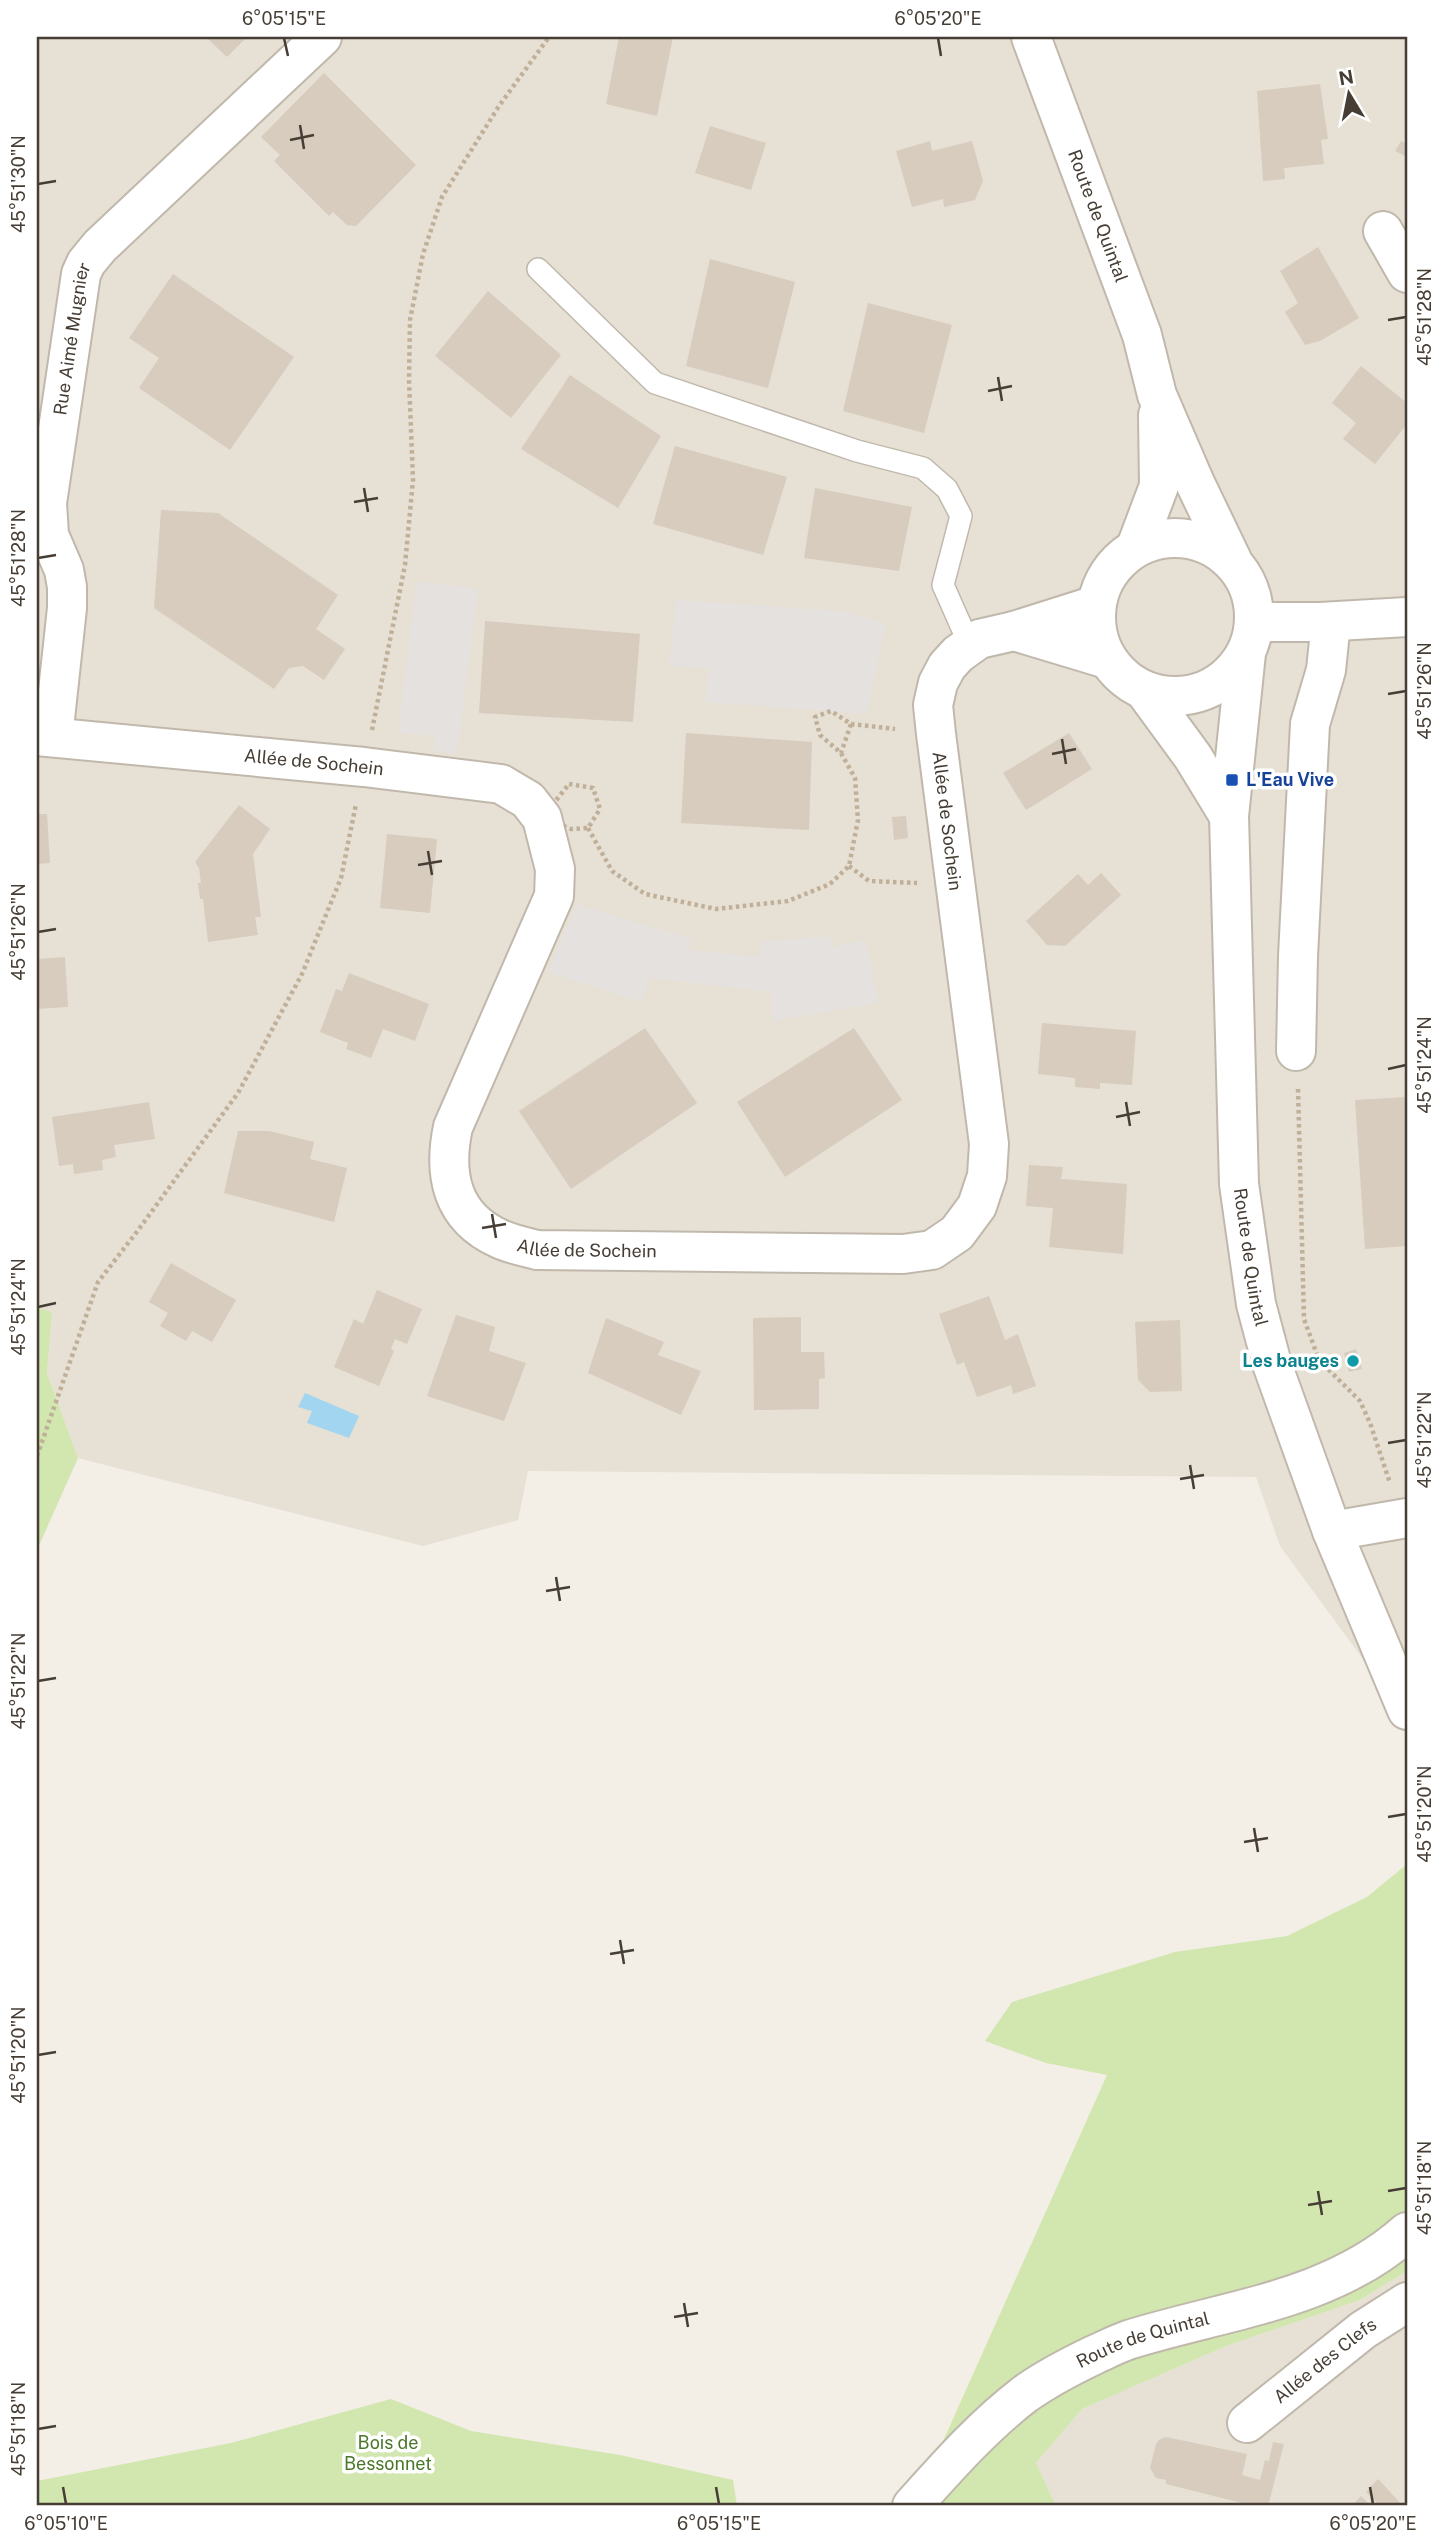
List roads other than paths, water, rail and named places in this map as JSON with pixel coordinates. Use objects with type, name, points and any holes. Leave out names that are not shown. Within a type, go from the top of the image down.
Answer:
[{"type":"street","name":"Rue Aimé Mugnier","points":[[45,736],[67,608],[67,587],[64,570],[42,521],[47,503],[78,284],[86,263],[110,236],[322,37]]},
{"type":"street","name":"Route de Quintal","points":[[1031,37],[1142,335],[1157,395],[1232,560]]},
{"type":"street","points":[[1383,231],[1407,273]]},
{"type":"street","name":"Route de Quintal","points":[[1136,547],[1159,486],[1157,395]]},
{"type":"street","points":[[1169,537],[1203,542],[1232,560],[1250,588],[1251,638],[1228,677],[1202,692],[1173,697],[1144,690],[1123,677],[1107,659],[1097,633],[1096,605],[1100,588],[1109,571],[1136,547],[1169,537]]},
{"type":"street","name":"Allée de Sochein","points":[[45,736],[364,767],[501,784],[528,800],[541,818],[548,839],[555,869],[554,896],[453,1127],[447,1152],[449,1179],[460,1205],[476,1223],[499,1239],[537,1250],[903,1254],[932,1250],[957,1233],[978,1206],[987,1176],[989,1144],[933,705],[938,683],[947,666],[979,639],[1096,605]]},
{"type":"street","points":[[1251,638],[1331,622],[1407,617]]},
{"type":"street","points":[[1296,1051],[1310,724],[1326,670],[1331,622]]},
{"type":"street","name":"Allée de Sochein","points":[[1014,631],[1107,659]]},
{"type":"street","name":"Route de Quintal","points":[[1251,638],[1229,816],[1239,1184],[1256,1304],[1272,1364],[1332,1531],[1407,1710]]},
{"type":"street","name":"Route de Quintal","points":[[1144,690],[1194,757],[1229,816]]},
{"type":"street","points":[[1332,1531],[1404,1519]]},
{"type":"street","name":"Route de Quintal","points":[[913,2505],[971,2442],[1026,2394],[1077,2363],[1126,2340],[1282,2299],[1326,2283],[1366,2263],[1407,2232]]},
{"type":"street","name":"Allée des Clefs","points":[[1247,2423],[1363,2330],[1407,2302]]},
{"type":"lane","points":[[538,269],[655,383],[857,451],[923,468],[947,489],[961,516],[943,585],[970,646]]},
{"type":"water","points":[[305,1393],[359,1416],[349,1438],[307,1423],[312,1411],[298,1407]]},
{"type":"place","name":"L'Eau Vive","points":[[1232,780]]},
{"type":"place","name":"Les bauges","points":[[1353,1361]]},
{"type":"park label","name":"Bois de Bessonnet","points":[[388,2453]]}]
